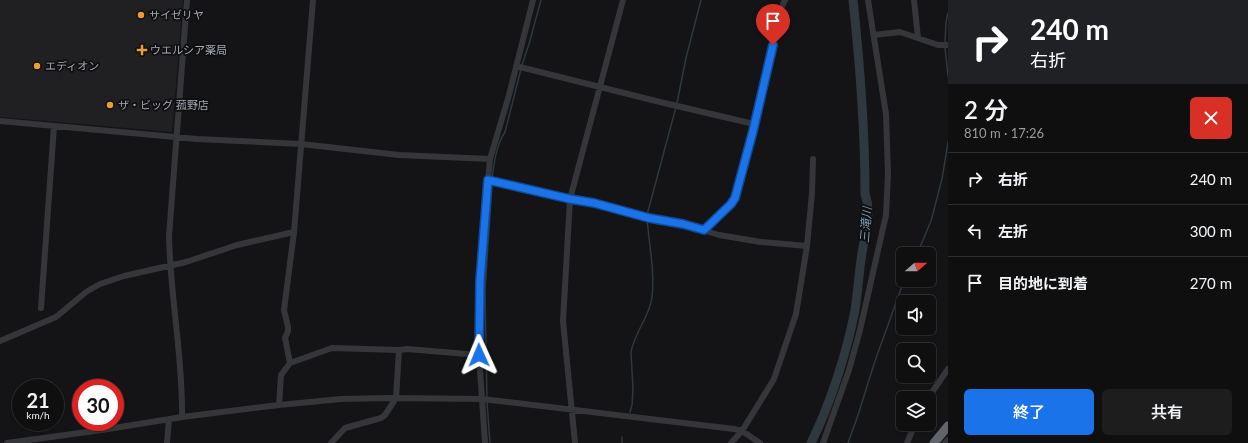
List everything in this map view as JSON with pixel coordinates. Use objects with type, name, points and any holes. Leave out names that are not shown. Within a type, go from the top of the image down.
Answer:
[{"type":"highway","points":[[934,443],[948,426]]},
{"type":"street","points":[[182,417],[183,391],[169,266],[169,236],[187,0]]},
{"type":"street","points":[[290,362],[285,338],[288,327],[284,310],[294,232],[313,0]]},
{"type":"street","points":[[485,443],[486,399],[479,355],[480,281],[491,180],[490,160],[520,67],[533,0]]},
{"type":"street","points":[[575,443],[573,410],[563,321],[570,199],[623,0]]},
{"type":"street","points":[[704,230],[731,204],[735,198],[780,11],[785,0]]},
{"type":"street","points":[[823,443],[849,370],[860,330],[886,215],[888,174],[887,131],[884,101],[868,0]]},
{"type":"street","points":[[914,0],[918,38]]},
{"type":"street","points":[[874,35],[900,32],[938,46],[945,46]]},
{"type":"street","points":[[520,67],[754,124]]},
{"type":"street","points":[[0,121],[197,138],[301,144],[399,155],[490,160]]},
{"type":"street","points":[[41,308],[54,126]]},
{"type":"street","points":[[731,443],[742,431],[774,379],[796,314],[807,246],[812,193],[813,159]]},
{"type":"street","points":[[491,180],[570,199],[594,203],[647,218],[683,224],[719,235],[761,242],[807,246]]},
{"type":"street","points":[[0,341],[56,317],[86,292],[100,284],[124,276],[186,262],[237,245],[294,232]]},
{"type":"street","points":[[279,405],[281,375],[290,362],[332,348],[407,349],[479,355]]},
{"type":"street","points":[[331,443],[345,428],[381,418],[385,415],[396,398],[399,350]]},
{"type":"street","points":[[933,391],[948,369]]},
{"type":"street","points":[[7,443],[53,440],[169,419],[279,405],[341,399],[396,398],[486,399],[742,431],[760,443]]},
{"type":"street","points":[[167,443],[169,419]]},
{"type":"street","points":[[907,443],[912,431]]},
{"type":"street","points":[[945,443],[948,440]]},
{"type":"shaded area","points":[[0,0],[183,0],[172,132],[0,117]]},
{"type":"waterway","points":[[522,65],[541,0]]},
{"type":"waterway","points":[[677,103],[686,58],[701,0]]},
{"type":"waterway","name":"三滝川","points":[[811,443],[825,412],[847,343],[855,310],[868,216],[865,194],[862,97],[853,0]]},
{"type":"waterway","points":[[945,43],[948,13]]},
{"type":"waterway","points":[[945,47],[948,76]]},
{"type":"waterway","points":[[492,179],[497,149],[505,132],[521,69]]},
{"type":"waterway","points":[[647,215],[676,107]]},
{"type":"waterway","points":[[920,247],[931,221],[942,179],[948,142]]},
{"type":"waterway","points":[[487,399],[485,291],[492,183]]},
{"type":"waterway","points":[[630,412],[633,389],[632,346],[648,312],[653,286],[647,219]]},
{"type":"waterway","points":[[848,443],[902,287]]},
{"type":"waterway","points":[[487,402],[490,443]]},
{"type":"waterway","points":[[622,437],[622,443]]},
{"type":"place","name":"サイゼリヤ","points":[[141,15]]},
{"type":"place","name":"ウエルシア薬局","points":[[142,50]]},
{"type":"place","name":"エディオン","points":[[37,66]]},
{"type":"place","name":"ザ・ビッグ 菰野店","points":[[110,105]]},
{"type":"route","points":[[479,355],[478,320],[480,281],[488,180],[499,181],[704,230],[731,204],[735,198],[753,131],[773,45]]}]
